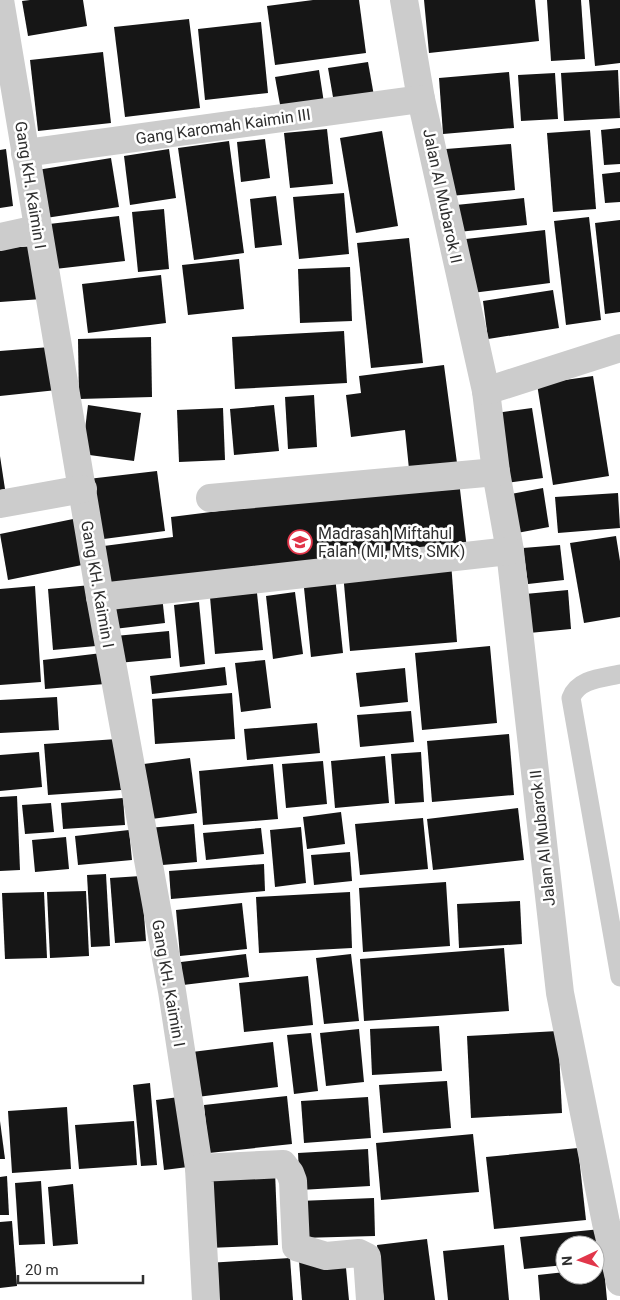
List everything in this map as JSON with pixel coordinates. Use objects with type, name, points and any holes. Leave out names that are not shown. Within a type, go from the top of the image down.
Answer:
[{"type":"street","name":"Gang KH. Kaimin I","points":[[0,0],[100,598],[172,991],[199,1168],[206,1300]]},
{"type":"street","name":"Jalan Al Mubarok II","points":[[404,0],[422,99],[486,391],[496,472],[510,551],[560,993],[606,1223],[620,1282]]},
{"type":"street","name":"Gang Karomah Kaimin III","points":[[25,153],[422,99]]},
{"type":"street","points":[[0,237],[38,229]]},
{"type":"street","points":[[486,391],[620,348]]},
{"type":"street","points":[[210,498],[496,472]]},
{"type":"street","points":[[0,504],[83,489]]},
{"type":"street","points":[[100,598],[510,551]]},
{"type":"street","points":[[199,1168],[283,1164],[290,1172],[293,1181],[296,1248],[326,1256],[359,1253],[367,1257],[370,1300]]},
{"type":"lane","points":[[620,674],[582,683],[575,689],[571,698],[620,977]]},
{"type":"building","points":[[83,0],[87,26],[28,36],[22,1]]},
{"type":"building","points":[[313,0],[359,0],[366,53],[275,65],[267,6]]},
{"type":"building","points":[[424,0],[535,0],[539,41],[429,53]]},
{"type":"building","points":[[547,0],[581,0],[585,59],[551,61]]},
{"type":"building","points":[[589,0],[620,0],[620,63],[595,66]]},
{"type":"building","points":[[189,19],[200,108],[125,117],[114,27]]},
{"type":"building","points":[[261,22],[268,93],[205,100],[198,29]]},
{"type":"building","points":[[103,52],[111,123],[38,131],[30,60]]},
{"type":"building","points":[[368,62],[374,96],[334,103],[328,68]]},
{"type":"building","points":[[319,70],[324,103],[281,110],[275,77]]},
{"type":"building","points":[[618,70],[620,118],[564,121],[561,73]]},
{"type":"building","points":[[509,72],[514,128],[443,134],[439,78]]},
{"type":"building","points":[[555,73],[558,119],[521,121],[518,75]]},
{"type":"building","points":[[620,128],[620,164],[604,165],[601,130]]},
{"type":"building","points":[[327,129],[333,184],[290,188],[284,133]]},
{"type":"building","points":[[590,130],[596,209],[553,212],[547,133]]},
{"type":"building","points":[[382,131],[398,226],[356,233],[340,138]]},
{"type":"building","points":[[265,139],[270,178],[241,182],[237,142]]},
{"type":"building","points":[[229,141],[244,253],[194,260],[178,148]]},
{"type":"building","points":[[511,144],[515,190],[450,196],[446,149]]},
{"type":"building","points":[[6,149],[13,206],[0,208],[0,150]]},
{"type":"building","points":[[169,149],[176,198],[130,205],[124,156]]},
{"type":"building","points":[[111,158],[119,207],[39,219],[31,171]]},
{"type":"building","points":[[620,172],[620,202],[605,203],[602,174]]},
{"type":"building","points":[[344,193],[349,254],[299,259],[293,197]]},
{"type":"building","points":[[276,196],[282,245],[255,248],[250,199]]},
{"type":"building","points":[[524,198],[527,225],[458,232],[456,205]]},
{"type":"building","points":[[164,209],[169,269],[138,272],[132,212]]},
{"type":"building","points":[[119,216],[125,261],[55,269],[49,224]]},
{"type":"building","points":[[589,217],[601,320],[566,325],[554,221]]},
{"type":"building","points":[[620,220],[620,312],[605,314],[595,223]]},
{"type":"building","points":[[545,230],[550,283],[472,293],[466,239]]},
{"type":"building","points":[[409,238],[423,363],[371,368],[357,243]]},
{"type":"building","points":[[39,246],[42,299],[0,302],[0,248]]},
{"type":"building","points":[[239,259],[244,309],[188,315],[182,265]]},
{"type":"building","points":[[350,267],[352,321],[300,323],[298,269]]},
{"type":"building","points":[[161,275],[166,323],[88,333],[82,284]]},
{"type":"building","points":[[553,290],[559,328],[488,339],[483,301]]},
{"type":"building","points":[[344,331],[347,383],[235,389],[232,337]]},
{"type":"building","points":[[151,337],[152,397],[79,399],[78,339]]},
{"type":"building","points":[[50,347],[57,390],[0,396],[0,351]]},
{"type":"building","points":[[444,365],[457,463],[409,469],[405,430],[351,437],[346,395],[361,393],[359,376]]},
{"type":"building","points":[[593,376],[609,476],[553,485],[537,384]]},
{"type":"building","points":[[314,395],[317,447],[288,449],[285,397]]},
{"type":"building","points":[[88,405],[141,413],[134,461],[82,454]]},
{"type":"building","points":[[274,405],[279,451],[234,455],[230,409]]},
{"type":"building","points":[[223,408],[225,460],[179,462],[177,410]]},
{"type":"building","points":[[532,408],[543,478],[506,483],[496,413]]},
{"type":"building","points":[[0,456],[5,489],[0,490]]},
{"type":"building","points":[[157,471],[165,531],[96,540],[88,479]]},
{"type":"building","name":"Madrasah Miftahul Falah (MI, Mts, SMK)","points":[[459,481],[467,549],[102,594],[96,547],[173,537],[171,517]]},
{"type":"building","points":[[543,488],[549,527],[517,533],[511,494]]},
{"type":"building","points":[[618,493],[620,528],[558,533],[555,497]]},
{"type":"building","points":[[78,518],[87,564],[8,580],[0,534]]},
{"type":"building","points":[[616,536],[620,561],[620,617],[584,623],[570,543]]},
{"type":"building","points":[[560,545],[564,580],[528,584],[523,548]]},
{"type":"building","points":[[451,562],[457,642],[350,651],[343,573]]},
{"type":"building","points":[[335,576],[343,653],[311,657],[303,578]]},
{"type":"building","points":[[91,585],[96,646],[53,650],[48,589]]},
{"type":"building","points":[[35,586],[41,682],[0,685],[0,589]]},
{"type":"building","points":[[568,590],[571,629],[529,633],[525,594]]},
{"type":"building","points":[[295,592],[303,654],[273,659],[266,596]]},
{"type":"building","points":[[257,593],[263,650],[215,654],[210,597]]},
{"type":"building","points":[[162,596],[165,623],[114,629],[111,602]]},
{"type":"building","points":[[199,602],[205,664],[180,667],[174,605]]},
{"type":"building","points":[[169,631],[171,658],[118,663],[115,636]]},
{"type":"building","points":[[490,646],[497,723],[422,730],[415,653]]},
{"type":"building","points":[[102,653],[105,684],[45,689],[43,660]]},
{"type":"building","points":[[265,660],[271,708],[241,712],[235,663]]},
{"type":"building","points":[[225,667],[227,685],[152,694],[150,676]]},
{"type":"building","points":[[405,668],[408,702],[360,707],[356,673]]},
{"type":"building","points":[[232,693],[235,739],[155,744],[152,699]]},
{"type":"building","points":[[57,697],[59,730],[0,733],[0,700]]},
{"type":"building","points":[[411,711],[414,742],[360,747],[357,715]]},
{"type":"building","points":[[317,723],[320,753],[247,760],[244,729]]},
{"type":"building","points":[[509,734],[514,795],[432,802],[427,741]]},
{"type":"building","points":[[117,739],[121,790],[48,795],[44,744]]},
{"type":"building","points":[[39,752],[42,787],[0,791],[0,755]]},
{"type":"building","points":[[421,752],[424,802],[395,804],[391,754]]},
{"type":"building","points":[[385,756],[389,803],[335,808],[331,761]]},
{"type":"building","points":[[190,758],[197,813],[144,820],[136,765]]},
{"type":"building","points":[[323,761],[327,804],[286,808],[282,764]]},
{"type":"building","points":[[273,764],[278,819],[203,825],[199,771]]},
{"type":"building","points":[[17,796],[20,870],[0,871],[0,797]]},
{"type":"building","points":[[123,798],[125,825],[63,829],[61,803]]},
{"type":"building","points":[[51,803],[54,832],[25,834],[22,805]]},
{"type":"building","points":[[518,808],[524,860],[433,870],[427,819]]},
{"type":"building","points":[[341,812],[345,844],[307,849],[303,817]]},
{"type":"building","points":[[423,818],[428,869],[360,875],[355,824]]},
{"type":"building","points":[[194,824],[197,862],[151,866],[148,828]]},
{"type":"building","points":[[301,827],[306,883],[275,887],[270,830]]},
{"type":"building","points":[[261,828],[264,854],[206,860],[203,833]]},
{"type":"building","points":[[129,830],[132,860],[78,865],[75,836]]},
{"type":"building","points":[[66,837],[69,869],[35,872],[32,840]]},
{"type":"building","points":[[350,852],[352,881],[314,885],[311,855]]},
{"type":"building","points":[[264,864],[265,891],[171,899],[169,871]]},
{"type":"building","points":[[106,874],[110,946],[91,947],[87,875]]},
{"type":"building","points":[[141,876],[146,941],[115,943],[110,878]]},
{"type":"building","points":[[446,882],[450,946],[363,952],[359,888]]},
{"type":"building","points":[[86,891],[89,956],[50,958],[47,892]]},
{"type":"building","points":[[44,892],[47,958],[5,959],[2,893]]},
{"type":"building","points":[[350,892],[352,948],[259,953],[256,897]]},
{"type":"building","points":[[520,901],[522,944],[459,948],[457,904]]},
{"type":"building","points":[[242,903],[247,949],[180,956],[176,910]]},
{"type":"building","points":[[504,948],[509,1011],[364,1021],[360,959]]},
{"type":"building","points":[[246,954],[249,977],[183,985],[181,962]]},
{"type":"building","points":[[351,954],[359,1021],[324,1024],[316,958]]},
{"type":"building","points":[[308,976],[313,1025],[244,1032],[239,983]]},
{"type":"building","points":[[439,1026],[442,1071],[372,1075],[370,1029]]},
{"type":"building","points":[[359,1029],[364,1082],[326,1086],[320,1033]]},
{"type":"building","points":[[558,1031],[562,1113],[471,1118],[467,1036]]},
{"type":"building","points":[[311,1033],[318,1091],[294,1094],[287,1035]]},
{"type":"building","points":[[273,1042],[278,1087],[197,1097],[192,1052]]},
{"type":"building","points":[[447,1081],[451,1128],[383,1133],[379,1085]]},
{"type":"building","points":[[150,1083],[157,1165],[141,1166],[133,1085]]},
{"type":"building","points":[[287,1096],[292,1144],[209,1153],[204,1105]]},
{"type":"building","points":[[179,1097],[188,1167],[164,1170],[156,1100]]},
{"type":"building","points":[[368,1097],[371,1138],[304,1143],[301,1101]]},
{"type":"building","points":[[67,1107],[71,1169],[12,1173],[8,1111]]},
{"type":"building","points":[[0,1121],[5,1159],[0,1159]]},
{"type":"building","points":[[134,1121],[137,1165],[79,1169],[75,1125]]},
{"type":"building","points":[[473,1134],[479,1192],[381,1200],[376,1143]]},
{"type":"building","points":[[578,1148],[586,1220],[494,1229],[486,1157]]},
{"type":"building","points":[[368,1149],[370,1186],[300,1190],[298,1153]]},
{"type":"building","points":[[275,1172],[278,1245],[208,1248],[204,1175]]},
{"type":"building","points":[[7,1176],[9,1215],[0,1215],[0,1177]]},
{"type":"building","points":[[41,1181],[45,1244],[19,1245],[15,1183]]},
{"type":"building","points":[[73,1184],[78,1244],[53,1246],[48,1187]]},
{"type":"building","points":[[374,1198],[375,1236],[300,1238],[299,1201]]},
{"type":"building","points":[[12,1221],[17,1286],[0,1288],[0,1222]]},
{"type":"building","points":[[601,1229],[602,1235],[555,1235],[555,1266],[524,1269],[520,1237]]},
{"type":"building","points":[[427,1239],[435,1300],[384,1300],[377,1245]]},
{"type":"building","points":[[504,1245],[509,1300],[448,1300],[443,1251]]},
{"type":"building","points":[[345,1257],[349,1300],[302,1300],[299,1261]]},
{"type":"building","points":[[290,1258],[293,1300],[210,1300],[207,1263]]},
{"type":"building","points":[[555,1273],[555,1285],[605,1285],[605,1279],[607,1300],[540,1300],[538,1275]]},
{"type":"place","name":"Madrasah Miftahul Falah (MI, Mts, SMK)","points":[[300,542]]}]
